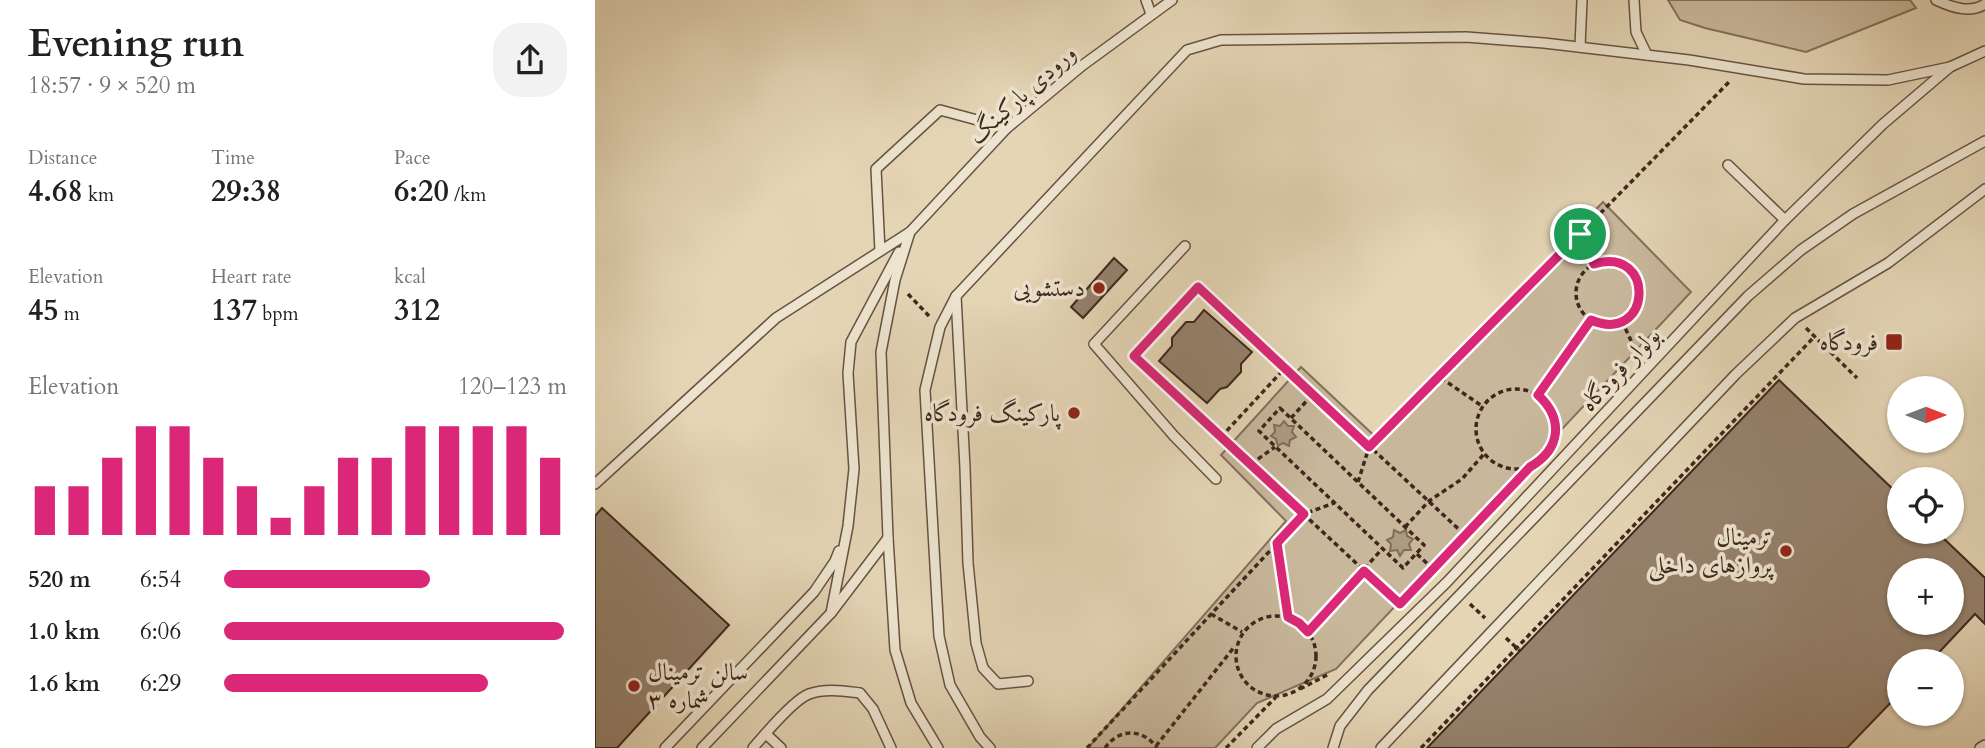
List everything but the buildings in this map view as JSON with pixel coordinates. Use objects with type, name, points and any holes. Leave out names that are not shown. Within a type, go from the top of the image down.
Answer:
[{"type":"lane","points":[[1146,0],[1151,14]]},
{"type":"lane","name":"ورودی پارکینگ","points":[[910,232],[1007,128],[1083,65],[1172,0]]},
{"type":"lane","points":[[1580,47],[1582,0]]},
{"type":"lane","points":[[1634,0],[1636,32],[1647,55]]},
{"type":"lane","points":[[1937,0],[1959,9],[1981,7],[1985,4]]},
{"type":"lane","points":[[990,748],[980,737],[950,685],[939,636],[925,390],[940,327],[956,296],[1187,50],[1221,40],[1466,37],[1647,55],[1804,79],[1888,80],[1949,67]]},
{"type":"lane","name":"بولوار فرودگاه","points":[[1257,748],[1276,729],[1327,699],[1447,582],[1786,220],[1883,124],[1949,67],[1985,51]]},
{"type":"lane","points":[[880,251],[876,169],[940,110],[1007,128]]},
{"type":"lane","points":[[1333,748],[1340,726],[1368,690],[1748,296],[1801,250],[1853,214],[1985,141]]},
{"type":"lane","points":[[1728,165],[1786,220]]},
{"type":"lane","points":[[1381,748],[1736,374],[1795,317],[1888,263],[1985,189]]},
{"type":"lane","points":[[595,485],[776,318],[910,232]]},
{"type":"lane","points":[[910,232],[895,280],[881,352],[888,538],[895,650],[911,703],[938,748]]},
{"type":"lane","points":[[831,613],[848,526],[854,469],[848,373],[851,342],[910,232]]},
{"type":"lane","points":[[1185,246],[1094,344],[1216,480]]},
{"type":"lane","points":[[956,296],[968,564],[976,643],[983,668],[998,684],[1028,681]]},
{"type":"lane","points":[[666,748],[814,592],[835,561],[848,526]]},
{"type":"lane","points":[[702,748],[831,613],[888,538]]},
{"type":"lane","points":[[753,748],[808,694],[836,691],[860,693],[873,709],[891,748]]},
{"type":"lane","points":[[766,734],[781,748]]},
{"type":"lane","points":[[1980,748],[1985,745]]},
{"type":"path","points":[[1358,482],[1369,447],[1741,69]]},
{"type":"path","points":[[1580,234],[1594,264]]},
{"type":"path","points":[[1605,261],[1626,266],[1639,284],[1637,306],[1631,315],[1622,321],[1601,324],[1591,320],[1578,302],[1579,280],[1594,264],[1605,261]]},
{"type":"path","points":[[895,280],[940,327]]},
{"type":"path","points":[[1400,604],[1134,356],[1198,287],[1465,535]]},
{"type":"path","points":[[1795,317],[1857,378]]},
{"type":"path","points":[[1538,395],[1591,320]]},
{"type":"path","points":[[1622,321],[1645,370]]},
{"type":"path","points":[[1421,748],[1815,336]]},
{"type":"path","points":[[1221,437],[1285,368]]},
{"type":"path","points":[[1440,377],[1482,407]]},
{"type":"path","points":[[1392,613],[1530,467],[1541,461],[1550,451],[1556,427],[1547,403],[1526,390],[1514,388],[1501,391],[1482,407],[1477,418],[1475,431],[1478,443],[1484,454],[1494,463],[1505,468],[1530,467]]},
{"type":"path","points":[[1291,418],[1313,394]]},
{"type":"path","points":[[1280,408],[1425,545],[1403,568],[1275,447],[1259,431],[1280,408]]},
{"type":"path","points":[[1251,465],[1275,447]]},
{"type":"path","points":[[1405,527],[1429,501],[1462,479],[1484,454]]},
{"type":"path","points":[[1087,748],[1304,514],[1334,503]]},
{"type":"path","points":[[1277,543],[1288,617]]},
{"type":"path","points":[[1308,632],[1382,549]]},
{"type":"path","points":[[1211,614],[1243,632]]},
{"type":"path","points":[[1097,738],[1105,747],[1114,737],[1137,733],[1148,737],[1157,747],[1237,644],[1243,632],[1251,623],[1263,617],[1288,617],[1299,623],[1314,643],[1317,656],[1315,668],[1300,689]]},
{"type":"path","points":[[1237,644],[1237,669],[1243,680],[1263,695],[1289,695],[1337,671]]},
{"type":"path","points":[[1226,748],[1276,697]]},
{"type":"shaded area","points":[[1668,0],[1910,0],[1916,8],[1806,52],[1680,20]]},
{"type":"shaded area","points":[[1603,202],[1691,292],[1336,669],[1257,703],[1215,748],[1088,748],[1286,521],[1221,455],[1301,367],[1381,442],[1461,351]]},
{"type":"shaded area","points":[[1284,421],[1288,426],[1294,426],[1292,432],[1296,437],[1290,440],[1289,446],[1283,443],[1278,446],[1276,439],[1271,436],[1275,432],[1274,425],[1280,426]]},
{"type":"shaded area","points":[[1394,530],[1400,533],[1406,530],[1407,536],[1413,539],[1409,544],[1411,550],[1404,550],[1400,556],[1397,550],[1390,551],[1391,544],[1387,540],[1393,537]]},
{"type":"place","name":"دستشویی","points":[[1099,288]]},
{"type":"place","name":"فرودگاه","points":[[1894,342]]},
{"type":"place","name":"پارکینگ فرودگاه","points":[[1074,413]]},
{"type":"place","name":"ترمینال پروازهای داخلی","points":[[1786,551]]},
{"type":"place","name":"سالن ترمینال شماره ۳","points":[[634,686]]},
{"type":"route","points":[[1580,234],[1594,264],[1605,261],[1626,266],[1639,284],[1640,295],[1631,315],[1622,321],[1601,324],[1591,320],[1538,395],[1547,403],[1556,427],[1550,451],[1541,461],[1530,467],[1400,604],[1364,571],[1308,632],[1288,617],[1277,543],[1304,514],[1134,356],[1198,287],[1369,447],[1580,234]]}]
